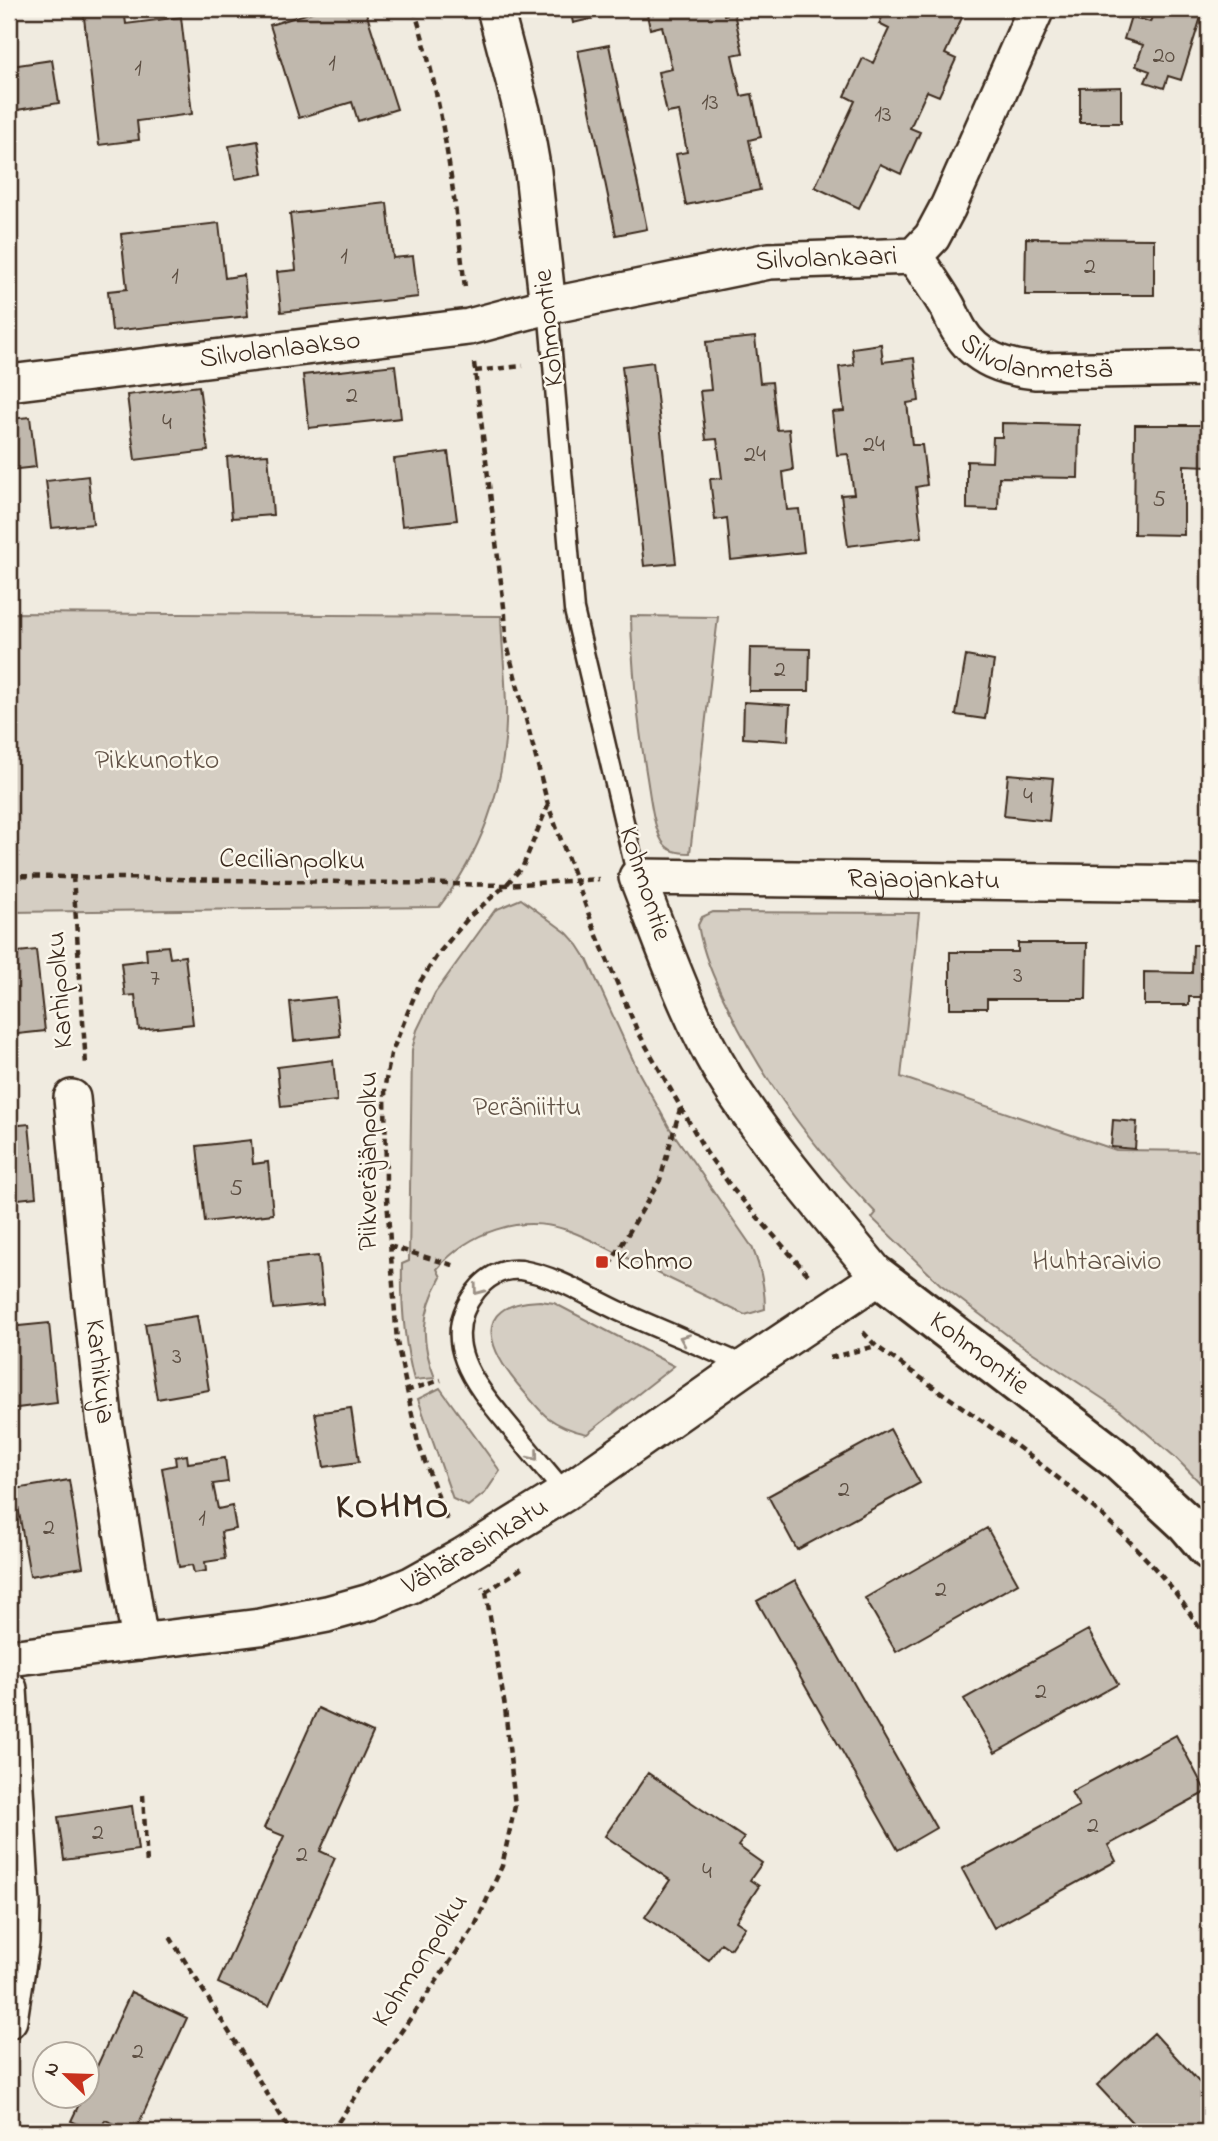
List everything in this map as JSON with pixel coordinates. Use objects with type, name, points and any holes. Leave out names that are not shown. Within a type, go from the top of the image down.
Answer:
[{"type":"street","name":"Kohmontie","points":[[495,9],[525,126],[533,172],[548,306]]},
{"type":"street","name":"Silvolankaari","points":[[548,306],[768,261],[914,256],[932,237],[948,207],[1036,9]]},
{"type":"street","name":"Silvolanmetsä","points":[[914,256],[949,309],[959,330],[973,348],[991,361],[1013,369],[1036,371],[1209,368]]},
{"type":"street","name":"Silvolanlaakso","points":[[9,383],[469,327],[548,306]]},
{"type":"street","name":"Kohmontie","points":[[637,877],[701,1033],[736,1095],[780,1156],[879,1277],[1120,1462],[1186,1523],[1209,1550]]},
{"type":"street","name":"Rajaojankatu","points":[[637,877],[1209,884]]},
{"type":"street","name":"Karhikuja","points":[[72,1098],[106,1426],[140,1642]]},
{"type":"street","name":"Vähärasinkatu","points":[[9,1658],[260,1627],[327,1614],[370,1602],[401,1589],[463,1556],[565,1493],[879,1277]]},
{"type":"street","points":[[9,1689],[22,1904],[21,1942],[9,2020]]},
{"type":"lane","name":"Kohmontie","points":[[548,306],[555,363],[574,610],[637,877]]},
{"type":"lane","points":[[565,1493],[469,1374],[461,1352],[462,1318],[473,1295],[490,1276],[518,1270],[549,1277],[619,1311],[746,1366]]},
{"type":"path","points":[[414,9],[430,59],[451,168],[506,641],[548,805]]},
{"type":"path","points":[[475,371],[531,366]]},
{"type":"path","name":"Cecilianpolku","points":[[9,876],[506,885],[575,880],[548,805]]},
{"type":"path","name":"Piikveräjänpolku","points":[[463,1556],[418,1443],[397,1342],[389,1246],[384,1085],[391,1054],[411,1002],[438,954],[470,916],[506,885],[523,866],[548,805]]},
{"type":"path","name":"Karhipolku","points":[[72,1098],[87,1063],[73,876]]},
{"type":"path","points":[[609,1266],[660,1180],[680,1108]]},
{"type":"path","points":[[389,1246],[456,1266]]},
{"type":"path","points":[[406,1391],[441,1380]]},
{"type":"path","name":"Kohmonpolku","points":[[331,2132],[475,1926],[505,1854],[515,1806],[505,1707],[486,1592],[463,1556]]},
{"type":"path","points":[[143,1795],[147,1865]]},
{"type":"path","points":[[170,1937],[291,2132]]},
{"type":"green space","name":"Pikkunotko","points":[[9,613],[501,616],[506,723],[500,773],[487,821],[454,887],[439,907],[9,912]]},
{"type":"green space","points":[[631,616],[718,617],[690,853],[667,848],[654,819],[638,718]]},
{"type":"green space","name":"Peräniittu","points":[[521,899],[567,933],[587,959],[639,1073],[669,1127],[752,1247],[762,1277],[765,1309],[745,1315],[567,1230],[531,1224],[513,1226],[480,1236],[464,1245],[437,1269],[441,1277],[426,1315],[425,1327],[427,1351],[435,1378],[414,1380],[406,1337],[402,1279],[402,1264],[409,1261],[412,1050],[417,1030],[435,993],[495,910]]},
{"type":"green space","name":"Huhtaraivio","points":[[713,912],[919,913],[901,1077],[1116,1150],[1209,1151],[1209,1492],[1175,1457],[1120,1410],[1015,1341],[940,1284],[872,1218],[876,1213],[793,1115],[757,1062],[742,1034],[713,976],[700,936],[698,925],[702,917]]},
{"type":"green space","points":[[540,1301],[554,1303],[674,1366],[587,1434],[561,1426],[544,1414],[513,1379],[495,1348],[492,1334],[493,1322],[501,1311],[516,1304]]},
{"type":"green space","points":[[440,1388],[500,1471],[485,1493],[468,1506],[453,1499],[418,1399]]},
{"type":"building","points":[[83,9],[124,9],[126,24],[181,17],[192,114],[137,121],[139,140],[99,145]]},
{"type":"building","points":[[322,9],[365,9],[397,109],[358,121],[352,102],[299,118],[270,25]]},
{"type":"building","points":[[570,9],[601,9],[603,16],[573,23]]},
{"type":"building","points":[[646,9],[723,9],[724,15],[734,13],[743,53],[732,55],[741,96],[752,94],[761,137],[749,140],[760,190],[686,205],[676,154],[687,152],[679,111],[667,113],[658,72],[672,69],[662,26],[650,29]]},
{"type":"building","points":[[886,9],[966,9],[945,54],[956,59],[939,96],[927,91],[910,128],[920,132],[901,174],[880,164],[859,208],[815,187],[855,101],[845,96],[863,58],[873,63],[889,29],[879,24]]},
{"type":"building","points":[[1155,9],[1189,9],[1202,14],[1181,80],[1168,76],[1164,88],[1145,82],[1150,71],[1136,66],[1143,45],[1124,39],[1131,16],[1150,22]]},
{"type":"building","points":[[609,45],[647,229],[616,235],[578,51]]},
{"type":"building","points":[[52,60],[59,103],[17,110],[11,66]]},
{"type":"building","points":[[1121,87],[1121,123],[1080,123],[1080,88]]},
{"type":"building","points":[[258,141],[263,174],[235,179],[229,146]]},
{"type":"building","points":[[387,203],[393,258],[413,256],[418,297],[281,312],[277,272],[296,270],[290,214]]},
{"type":"building","points":[[219,223],[225,278],[244,275],[248,316],[112,331],[108,291],[127,289],[121,234]]},
{"type":"building","points":[[1026,238],[1154,239],[1154,295],[1025,295]]},
{"type":"building","points":[[9,265],[15,322],[9,323]]},
{"type":"building","points":[[755,337],[760,383],[772,382],[777,430],[789,429],[793,470],[783,472],[787,510],[799,509],[804,552],[731,560],[727,518],[715,520],[710,479],[722,478],[717,439],[706,440],[700,391],[711,390],[706,342]]},
{"type":"building","points":[[881,344],[883,362],[914,358],[919,401],[907,403],[912,445],[922,445],[927,485],[916,487],[922,537],[848,546],[841,495],[854,494],[848,454],[837,455],[832,412],[844,411],[839,367],[854,365],[852,348]]},
{"type":"building","points":[[653,362],[676,563],[644,566],[622,366]]},
{"type":"building","points":[[395,365],[401,418],[309,428],[303,375]]},
{"type":"building","points":[[199,386],[208,451],[135,460],[127,395]]},
{"type":"building","points":[[30,417],[36,467],[9,470],[9,419]]},
{"type":"building","points":[[1002,423],[1079,425],[1078,478],[999,477],[998,510],[967,509],[967,461],[992,462],[993,437],[1002,437]]},
{"type":"building","points":[[1135,425],[1209,425],[1209,466],[1184,465],[1184,535],[1134,534]]},
{"type":"building","points":[[448,452],[457,520],[402,526],[394,459]]},
{"type":"building","points":[[268,454],[273,515],[232,518],[227,457]]},
{"type":"building","points":[[88,476],[93,524],[52,528],[46,481]]},
{"type":"building","points":[[750,648],[810,649],[809,691],[749,691]]},
{"type":"building","points":[[966,656],[994,661],[985,719],[956,715]]},
{"type":"building","points":[[744,702],[790,705],[788,741],[743,738]]},
{"type":"building","points":[[1209,759],[1209,802],[1204,801]]},
{"type":"building","points":[[1008,774],[1053,778],[1049,821],[1004,816]]},
{"type":"building","points":[[1018,943],[1087,943],[1086,999],[987,999],[987,1008],[950,1008],[950,952],[1018,952]]},
{"type":"building","points":[[1193,945],[1209,945],[1209,997],[1189,997],[1189,1005],[1144,1005],[1144,972],[1192,973]]},
{"type":"building","points":[[168,946],[170,958],[185,956],[193,1024],[139,1030],[135,995],[125,996],[121,963],[147,960],[146,948]]},
{"type":"building","points":[[36,950],[45,1031],[9,1035],[9,953]]},
{"type":"building","points":[[336,997],[340,1036],[294,1041],[290,1002]]},
{"type":"building","points":[[333,1060],[337,1101],[281,1107],[277,1067]]},
{"type":"building","points":[[1113,1120],[1137,1122],[1135,1149],[1111,1147]]},
{"type":"building","points":[[29,1124],[36,1197],[9,1200],[9,1126]]},
{"type":"building","points":[[251,1140],[253,1164],[268,1162],[273,1214],[205,1222],[197,1146]]},
{"type":"building","points":[[318,1256],[323,1304],[273,1309],[268,1261]]},
{"type":"building","points":[[197,1316],[209,1390],[157,1399],[145,1324]]},
{"type":"building","points":[[49,1323],[57,1403],[9,1409],[9,1327]]},
{"type":"building","points":[[351,1408],[359,1462],[324,1467],[315,1413]]},
{"type":"building","points":[[890,1429],[920,1483],[797,1550],[768,1496]]},
{"type":"building","points":[[187,1455],[188,1463],[225,1458],[228,1482],[213,1484],[218,1509],[232,1506],[236,1529],[221,1532],[225,1559],[205,1562],[206,1571],[194,1573],[192,1565],[179,1567],[162,1468],[176,1465],[175,1457]]},
{"type":"building","points":[[69,1480],[83,1567],[30,1576],[15,1489]]},
{"type":"building","points":[[987,1528],[1018,1583],[896,1652],[865,1598]]},
{"type":"building","points":[[795,1580],[936,1828],[898,1850],[757,1601]]},
{"type":"building","points":[[1088,1630],[1118,1684],[995,1753],[964,1699]]},
{"type":"building","points":[[318,1708],[373,1733],[320,1851],[335,1858],[269,2006],[218,1983],[284,1836],[264,1828]]},
{"type":"building","points":[[1176,1735],[1206,1792],[1108,1845],[1116,1861],[994,1928],[962,1869],[1079,1806],[1071,1792]]},
{"type":"building","points":[[648,1773],[744,1838],[738,1846],[762,1863],[750,1880],[759,1886],[736,1921],[745,1927],[730,1949],[721,1943],[709,1960],[645,1917],[670,1880],[605,1836]]},
{"type":"building","points":[[132,1806],[138,1850],[64,1860],[58,1817]]},
{"type":"building","points":[[131,1992],[187,2018],[135,2132],[105,2120],[100,2132],[95,2132],[71,2121],[76,2110],[102,2110],[102,2055]]},
{"type":"building","points":[[1154,2033],[1209,2093],[1209,2132],[1141,2132],[1097,2085]]},
{"type":"place","name":"Kohmo","points":[[602,1262]]},
{"type":"district","name":"KOHMO","points":[[393,1508]]}]
